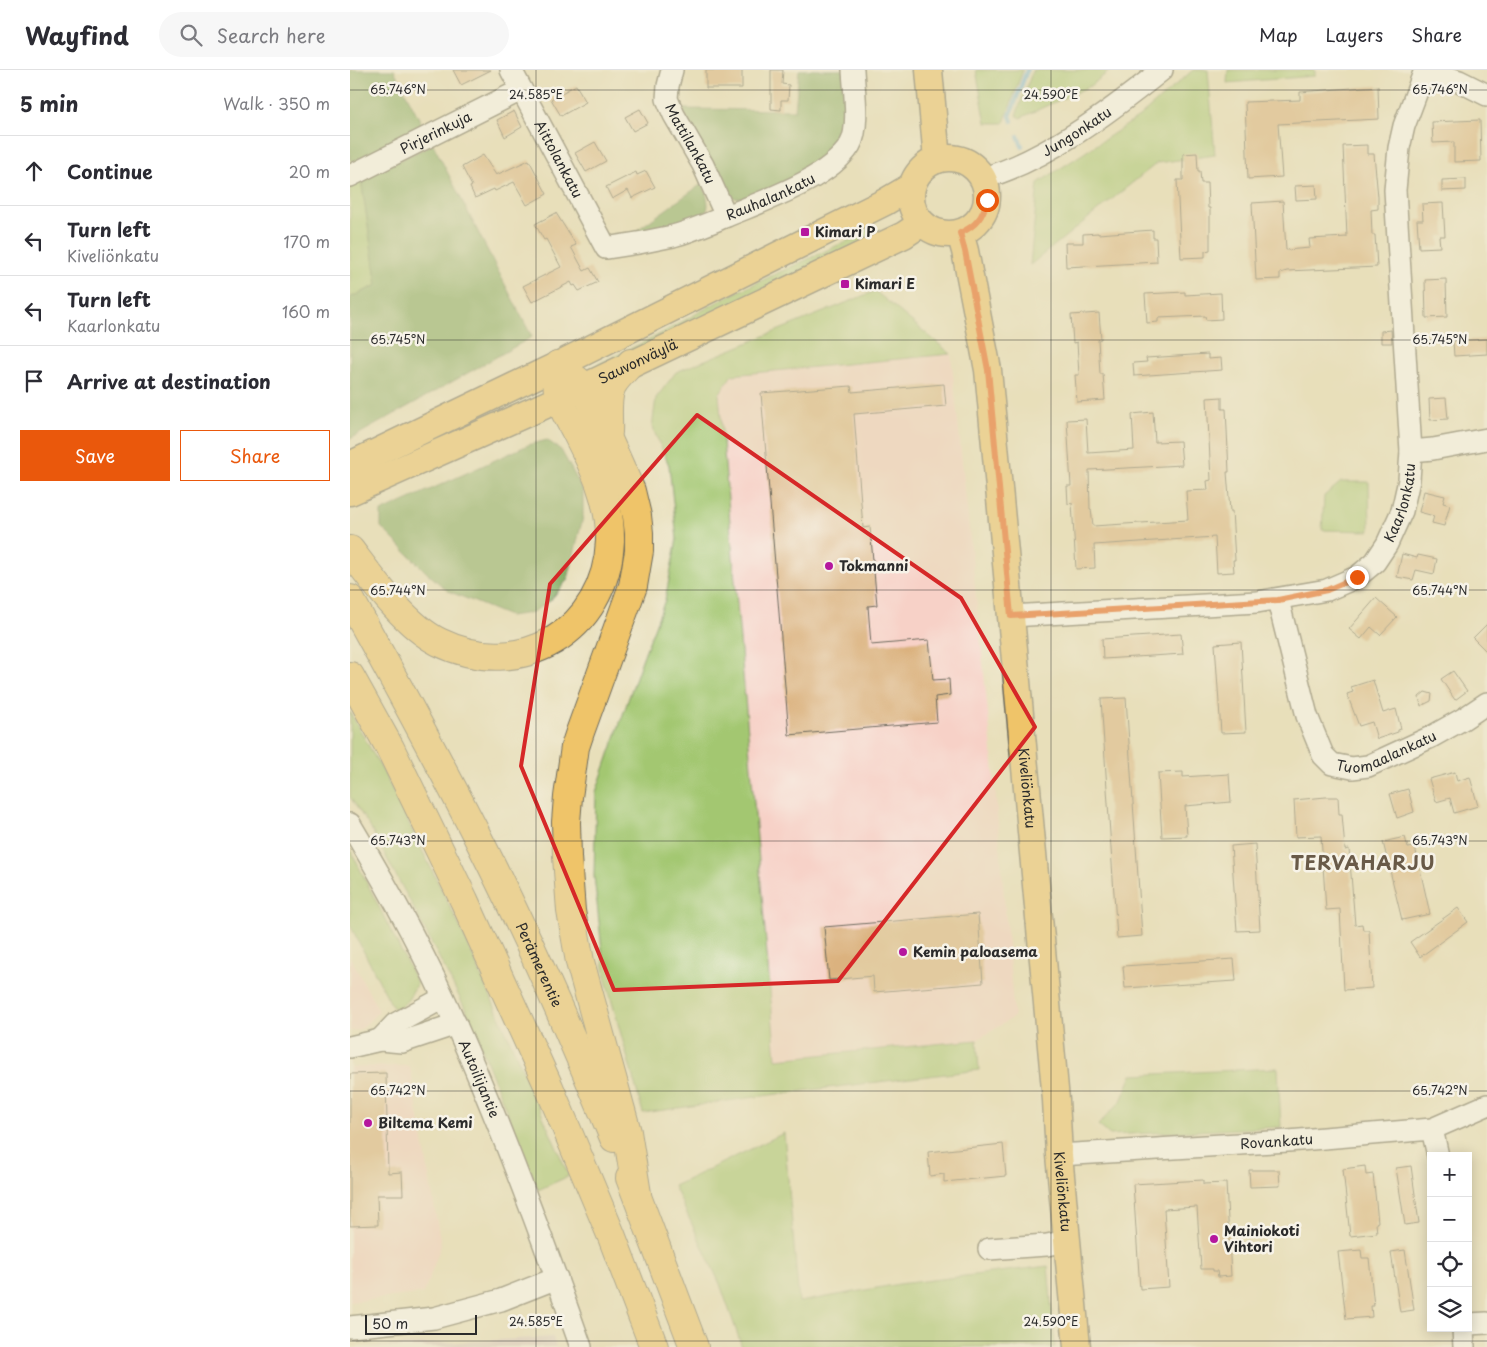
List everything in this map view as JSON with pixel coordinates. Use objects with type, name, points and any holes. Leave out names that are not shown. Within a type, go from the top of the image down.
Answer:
[{"type":"highway","points":[[608,438],[609,394],[614,383],[631,363]]},
{"type":"highway","points":[[558,365],[584,386],[608,438],[634,503],[639,533],[639,551],[633,586],[605,658],[576,747],[568,797],[566,838],[571,911],[575,938],[627,1132],[637,1194]]},
{"type":"highway","points":[[350,550],[377,585],[416,627],[438,642],[466,652],[488,656],[511,655],[533,650],[551,642],[570,630],[595,598],[603,581],[610,539],[602,487],[594,466],[559,399],[558,365]]},
{"type":"highway","name":"Perämerentie","points":[[350,600],[432,748],[483,848],[548,985],[637,1194],[694,1347]]},
{"type":"highway","points":[[350,676],[390,748],[464,900],[545,1078],[612,1237],[654,1347]]},
{"type":"main road","points":[[929,70],[938,160]]},
{"type":"main road","points":[[945,158],[960,159],[974,167],[983,178],[987,195],[984,212],[970,228],[960,233],[939,233],[922,223],[914,212],[911,199],[912,186],[916,176],[924,167],[938,160],[945,158]]},
{"type":"main road","name":"Sauvonväylä","points":[[358,475],[558,365],[885,202],[912,186]]},
{"type":"main road","name":"Sauvonväylä","points":[[358,475],[559,399],[631,363],[904,235],[922,223]]},
{"type":"main road","name":"Kiveliönkatu","points":[[960,233],[988,370],[1077,1347]]},
{"type":"street","name":"Aittolankatu","points":[[511,70],[606,248]]},
{"type":"street","name":"Mattilankatu","points":[[672,70],[667,99],[674,115],[703,165],[726,216]]},
{"type":"street","name":"Rauhalankatu","points":[[606,248],[675,236],[765,201],[821,172],[838,159],[851,144],[855,128],[853,70]]},
{"type":"street","name":"Jungonkatu","points":[[983,178],[1001,173],[1031,160],[1090,124],[1162,70]]},
{"type":"street","points":[[1425,70],[1459,81],[1487,95]]},
{"type":"street","name":"Kaarlonkatu","points":[[1011,616],[1278,600],[1327,590],[1357,577],[1375,562],[1387,544],[1402,511],[1409,480],[1411,451],[1395,190],[1399,148],[1404,126],[1425,70]]},
{"type":"street","name":"Pirjerinkuja","points":[[350,176],[521,90]]},
{"type":"street","points":[[1411,451],[1487,439]]},
{"type":"street","name":"Tuomaalankatu","points":[[1278,600],[1306,716],[1323,755],[1332,764],[1352,768],[1368,766],[1431,737],[1464,719],[1487,703]]},
{"type":"street","name":"Autoilijantie","points":[[350,824],[411,931],[456,1024],[522,1183],[581,1347]]},
{"type":"street","points":[[380,1040],[395,1024],[443,998]]},
{"type":"street","points":[[350,1047],[380,1040],[402,1042],[456,1024]]},
{"type":"street","name":"Rovankatu","points":[[1059,1155],[1288,1141],[1432,1129],[1487,1105]]},
{"type":"street","points":[[1432,1129],[1437,1152]]},
{"type":"street","points":[[989,1248],[1047,1245],[1067,1241]]},
{"type":"street","points":[[350,1327],[434,1318],[501,1300],[557,1278]]},
{"type":"street","points":[[1472,1324],[1487,1323]]},
{"type":"street","points":[[1463,1332],[1464,1347]]},
{"type":"highlighted area","points":[[697,415],[961,598],[1035,727],[838,981],[614,990],[521,766],[550,584]]},
{"type":"shaded area","points":[[951,354],[992,751],[1014,1017],[977,1040],[776,1059],[719,394],[731,375]]},
{"type":"shaded area","points":[[350,957],[379,1011],[361,1029],[350,1031]]},
{"type":"shaded area","points":[[410,1066],[441,1245],[424,1293],[350,1302],[350,1067]]},
{"type":"shaded area","points":[[553,1337],[556,1347],[365,1347]]},
{"type":"green space","points":[[350,70],[394,70],[424,128],[353,165],[350,158]]},
{"type":"green space","points":[[799,70],[845,70],[848,126],[843,141],[828,158],[764,193],[746,198],[734,198],[724,191],[682,109],[795,110]]},
{"type":"green space","points":[[976,70],[1023,70],[1004,123],[986,123]]},
{"type":"green space","points":[[1033,70],[1111,70],[1090,86],[1020,118],[1016,115]]},
{"type":"green space","points":[[1193,70],[1208,70],[1215,155],[1157,163],[1030,265],[1038,183],[1139,117]]},
{"type":"green space","points":[[1228,70],[1315,70],[1315,76],[1227,83]]},
{"type":"green space","points":[[433,144],[532,337],[350,439],[350,298],[377,285],[361,179]]},
{"type":"green space","points":[[361,179],[377,285],[350,298],[350,184]]},
{"type":"green space","points":[[703,183],[708,204],[703,216],[674,227],[633,233]]},
{"type":"green space","points":[[870,228],[874,234],[857,245],[585,375],[583,371],[651,339],[728,296],[849,240]]},
{"type":"green space","points":[[875,291],[951,354],[732,375],[719,394],[776,1059],[977,1040],[979,1070],[777,1094],[643,1113],[605,977],[594,876],[596,792],[665,600],[677,539],[669,465],[652,427],[656,398],[676,372]]},
{"type":"green space","points":[[547,440],[561,450],[583,490],[583,517],[568,579],[550,601],[531,613],[509,616],[448,591],[381,527],[381,512],[528,445]]},
{"type":"green space","points":[[1341,482],[1369,482],[1370,531],[1322,530],[1324,496]]},
{"type":"green space","points":[[350,712],[385,775],[461,929],[569,1176],[538,1190],[468,1014],[370,827],[350,797]]},
{"type":"green space","points":[[350,849],[417,983],[408,1000],[398,1010],[395,1010],[392,1006],[350,925]]},
{"type":"green space","points":[[1278,1068],[1281,1127],[1110,1135],[1098,1125],[1121,1101],[1132,1075]]},
{"type":"green space","points":[[784,1133],[799,1302],[899,1284],[1048,1266],[1055,1347],[742,1347],[720,1284],[674,1186]]},
{"type":"building","points":[[453,70],[491,70],[461,85]]},
{"type":"building","points":[[706,70],[742,70],[742,88],[706,88]]},
{"type":"building","points":[[771,70],[783,70],[782,84],[789,85],[788,100],[781,100],[781,110],[771,109]]},
{"type":"building","points":[[576,85],[586,102],[561,116],[551,99]]},
{"type":"building","points":[[1378,86],[1379,119],[1278,124],[1282,177],[1248,179],[1245,102],[1300,100],[1300,92]]},
{"type":"building","points":[[640,109],[648,123],[633,131],[625,117]]},
{"type":"building","points":[[514,111],[522,127],[505,137],[497,120]]},
{"type":"building","points":[[1480,120],[1481,161],[1454,162],[1454,142],[1433,143],[1432,122]]},
{"type":"building","points":[[595,142],[606,161],[586,172],[575,153]]},
{"type":"building","points":[[1367,145],[1367,154],[1374,154],[1378,197],[1378,209],[1371,210],[1372,235],[1375,235],[1377,267],[1287,271],[1280,273],[1280,279],[1256,280],[1252,203],[1283,201],[1286,250],[1310,248],[1309,239],[1347,237],[1343,146]]},
{"type":"building","points":[[1197,153],[1201,183],[1207,183],[1208,208],[1210,208],[1210,250],[1205,251],[1205,257],[1181,258],[1177,180],[1183,180],[1183,154]]},
{"type":"building","points":[[483,155],[496,175],[529,160],[547,194],[527,205],[514,182],[475,198],[470,187],[472,186],[462,167]]},
{"type":"building","points":[[646,171],[655,187],[632,198],[628,190],[612,199],[606,187],[636,172],[637,175]]},
{"type":"building","points":[[1466,179],[1466,190],[1442,191],[1442,180]]},
{"type":"building","points":[[1316,185],[1317,199],[1296,200],[1295,186]]},
{"type":"building","points":[[1443,203],[1445,236],[1439,236],[1440,247],[1419,248],[1417,220],[1423,220],[1422,204]]},
{"type":"building","points":[[556,213],[576,245],[571,247],[584,271],[590,268],[598,282],[579,291],[571,282],[532,302],[523,286],[561,267],[546,239],[544,240],[535,224]]},
{"type":"building","points":[[1153,230],[1153,238],[1156,238],[1157,262],[1066,267],[1065,243],[1083,243],[1083,234]]},
{"type":"building","points":[[1446,279],[1447,317],[1426,318],[1425,280]]},
{"type":"building","points":[[1185,292],[1185,295],[1221,293],[1222,319],[1206,320],[1205,316],[1158,318],[1158,322],[1147,323],[1145,294]]},
{"type":"building","points":[[1099,313],[1101,339],[1098,340],[1100,374],[1103,374],[1105,400],[1077,402],[1075,375],[1079,375],[1077,342],[1073,343],[1071,315]]},
{"type":"building","points":[[1391,330],[1392,343],[1381,343],[1381,331]]},
{"type":"building","points":[[1487,339],[1487,354],[1454,356],[1453,341]]},
{"type":"building","points":[[1208,354],[1208,359],[1221,358],[1222,370],[1134,376],[1133,363],[1147,362],[1146,358]]},
{"type":"building","points":[[944,384],[946,406],[854,414],[863,528],[870,527],[877,605],[868,606],[871,645],[929,640],[933,680],[949,679],[950,695],[935,697],[937,722],[789,735],[761,393],[851,386],[852,392]]},
{"type":"building","points":[[1222,397],[1222,409],[1226,409],[1229,472],[1227,472],[1230,511],[1232,511],[1234,572],[1217,573],[1215,537],[1094,545],[1095,568],[1076,569],[1072,503],[1068,504],[1067,486],[1071,486],[1067,420],[1086,419],[1088,453],[1134,450],[1132,414],[1153,412],[1155,442],[1180,441],[1182,465],[1089,470],[1090,509],[1093,526],[1188,520],[1186,491],[1208,490],[1207,481],[1211,480],[1207,398]]},
{"type":"building","points":[[1446,398],[1448,419],[1430,420],[1429,399]]},
{"type":"building","points":[[1424,491],[1445,496],[1443,503],[1450,505],[1444,526],[1432,523],[1434,516],[1419,512]]},
{"type":"building","points":[[1402,554],[1417,558],[1418,555],[1437,559],[1434,574],[1416,570],[1413,580],[1397,577]]},
{"type":"building","points":[[1376,598],[1397,617],[1380,635],[1371,627],[1361,639],[1349,629]]},
{"type":"building","points":[[1487,624],[1487,652],[1473,638]]},
{"type":"building","points":[[1181,634],[1183,654],[1103,659],[1102,639]]},
{"type":"building","points":[[1241,642],[1246,732],[1221,733],[1215,644]]},
{"type":"building","points":[[1453,671],[1467,691],[1455,700],[1441,679]]},
{"type":"building","points":[[1373,680],[1383,713],[1396,709],[1401,729],[1398,732],[1377,739],[1372,722],[1359,726],[1347,694],[1353,692],[1351,687]]},
{"type":"building","points":[[1425,692],[1432,694],[1431,701],[1421,706],[1419,697]]},
{"type":"building","points":[[1126,698],[1142,936],[1117,938],[1101,699]]},
{"type":"building","points":[[1183,772],[1183,777],[1229,774],[1231,802],[1185,806],[1187,836],[1162,837],[1158,773]]},
{"type":"building","points":[[1455,772],[1457,781],[1470,777],[1478,806],[1454,813],[1450,798],[1436,802],[1429,779]]},
{"type":"building","points":[[1408,789],[1414,812],[1397,818],[1390,794]]},
{"type":"building","points":[[1338,797],[1339,814],[1342,814],[1345,850],[1349,849],[1355,925],[1362,924],[1363,930],[1369,930],[1372,988],[1344,990],[1340,909],[1326,910],[1321,836],[1296,837],[1294,800]]},
{"type":"building","points":[[1405,837],[1408,848],[1415,847],[1430,914],[1402,920],[1383,842]]},
{"type":"building","points":[[1255,844],[1260,930],[1237,931],[1231,846]]},
{"type":"building","points":[[1458,908],[1468,922],[1420,957],[1410,942]]},
{"type":"building","name":"Kemin paloasema","points":[[978,914],[983,983],[874,992],[873,976],[829,980],[824,927]]},
{"type":"building","points":[[1234,959],[1236,981],[1125,988],[1123,966]]},
{"type":"building","name":"Biltema Kemi","points":[[386,1073],[388,1173],[402,1172],[403,1195],[377,1195],[378,1225],[350,1226],[350,1074]]},
{"type":"building","points":[[1003,1144],[1006,1176],[944,1182],[944,1174],[930,1176],[928,1152]]},
{"type":"building","points":[[1365,1166],[1366,1175],[1373,1174],[1378,1222],[1376,1223],[1377,1233],[1350,1236],[1343,1169]]},
{"type":"building","points":[[1411,1166],[1419,1223],[1405,1225],[1396,1168]]},
{"type":"building","points":[[1249,1170],[1279,1170],[1280,1186],[1250,1187]]},
{"type":"building","name":"Mainiokoti Vihtori","points":[[1203,1180],[1203,1184],[1226,1183],[1231,1276],[1218,1277],[1217,1271],[1213,1271],[1213,1269],[1201,1269],[1197,1207],[1164,1209],[1169,1287],[1140,1289],[1133,1184]]},
{"type":"building","points":[[1361,1250],[1362,1258],[1369,1258],[1374,1306],[1371,1306],[1372,1317],[1346,1319],[1338,1252]]},
{"type":"building","points":[[1405,1250],[1414,1310],[1400,1312],[1391,1252]]},
{"type":"waterway","points":[[1012,121],[1010,116],[1027,70]]},
{"type":"waterway","points":[[1018,136],[1022,146]]},
{"type":"place","name":"Kimari P","points":[[805,232]]},
{"type":"place","name":"Kimari E","points":[[845,284]]},
{"type":"place","name":"Tokmanni","points":[[829,566]]},
{"type":"place","name":"Kemin paloasema","points":[[903,952]]},
{"type":"place","name":"Biltema Kemi","points":[[368,1123]]},
{"type":"place","name":"Mainiokoti Vihtori","points":[[1214,1239]]},
{"type":"district","name":"TERVAHARJU","points":[[1363,863]]},
{"type":"route","points":[[987,200],[984,212],[978,221],[960,233],[988,370],[1011,616],[1278,600],[1327,590],[1357,577]]}]
